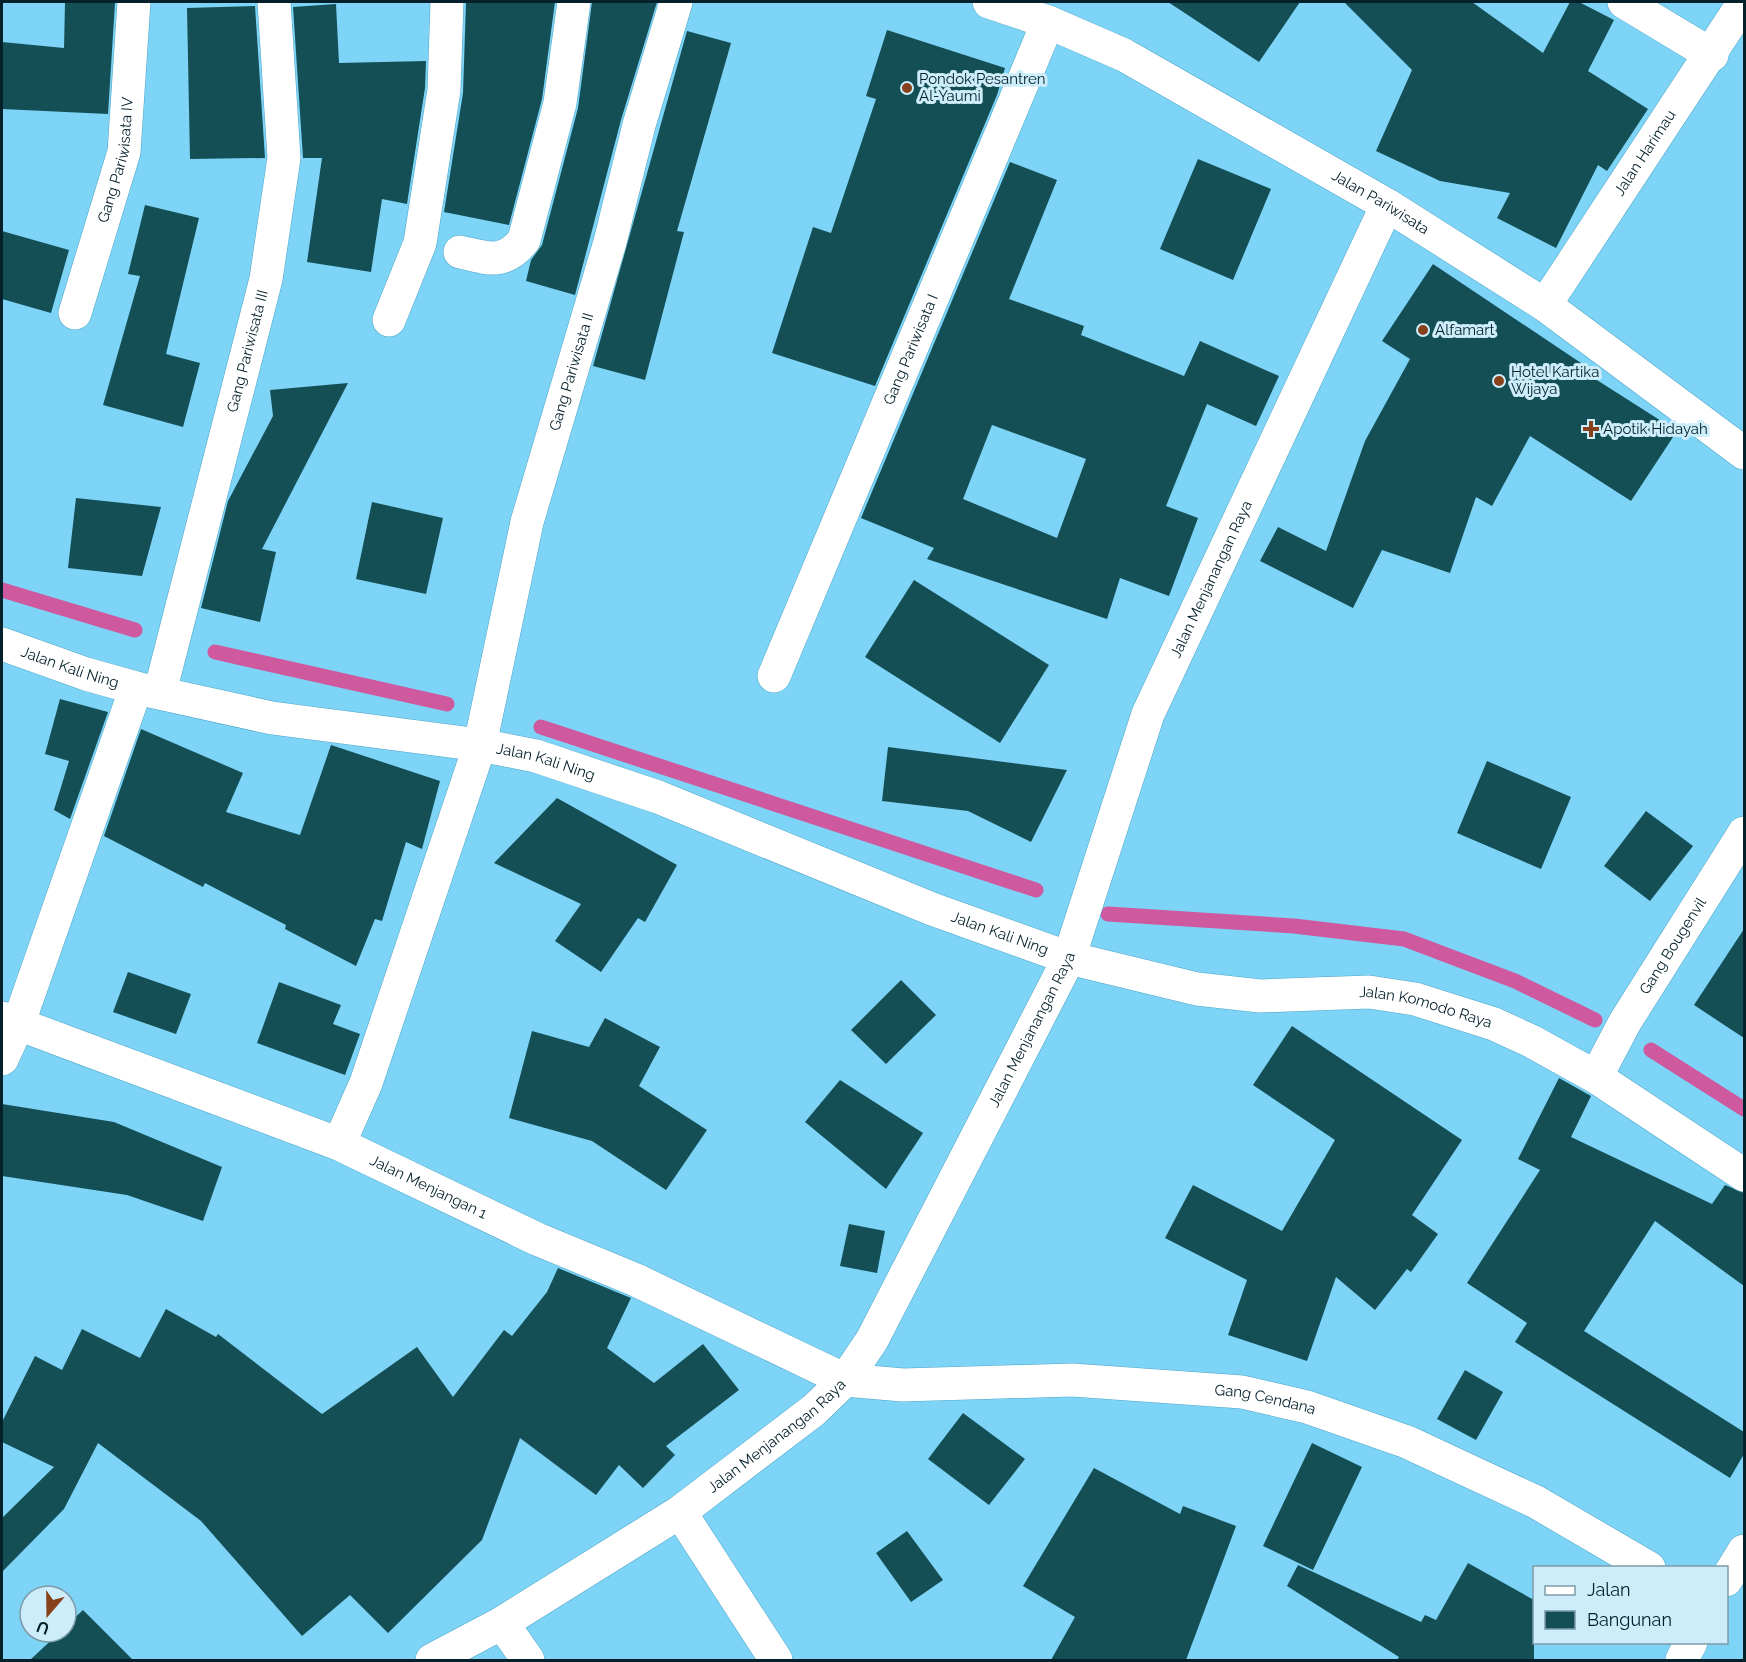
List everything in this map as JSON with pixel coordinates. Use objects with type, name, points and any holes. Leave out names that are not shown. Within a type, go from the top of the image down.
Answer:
[{"type":"street","name":"Gang Pariwisata IV","points":[[75,313],[124,152],[134,2]]},
{"type":"street","name":"Gang Pariwisata III","points":[[2,1059],[10,1020],[148,690],[266,279],[284,158],[274,2]]},
{"type":"street","points":[[389,320],[420,243],[444,90],[447,2]]},
{"type":"street","points":[[460,252],[493,260],[514,253],[524,240],[560,103],[574,2]]},
{"type":"street","name":"Gang Pariwisata II","points":[[339,1144],[370,1072],[480,745],[527,522],[610,242],[639,125],[676,2]]},
{"type":"street","name":"Jalan Pariwisata","points":[[989,2],[1048,22],[1124,55],[1387,205],[1545,305],[1744,453]]},
{"type":"street","points":[[1624,2],[1712,55]]},
{"type":"street","name":"Jalan Harimau","points":[[1545,305],[1712,55],[1744,2]]},
{"type":"street","name":"Gang Pariwisata I","points":[[774,676],[1048,22]]},
{"type":"street","name":"Jalan Menjanangan Raya","points":[[432,1660],[502,1623],[680,1512],[793,1428],[844,1380],[873,1340],[1069,958],[1148,714],[1387,205]]},
{"type":"street","name":"Jalan Kali Ning","points":[[2,644],[148,690],[272,718],[480,745],[536,756],[606,778],[702,814],[932,909],[1069,958]]},
{"type":"street","name":"Gang Bougenvil","points":[[1600,1070],[1625,1022],[1744,833]]},
{"type":"street","name":"Jalan Komodo Raya","points":[[1069,958],[1197,989],[1260,996],[1369,992],[1415,999],[1494,1024],[1600,1070],[1744,1175]]},
{"type":"street","name":"Jalan Menjangan 1","points":[[10,1020],[339,1144],[537,1239],[636,1280],[844,1380]]},
{"type":"street","name":"Gang Cendana","points":[[844,1380],[903,1384],[1071,1380],[1242,1392],[1307,1407],[1407,1442],[1536,1502],[1646,1566]]},
{"type":"street","points":[[680,1512],[776,1660]]},
{"type":"street","points":[[1728,1577],[1744,1551]]},
{"type":"street","points":[[502,1623],[528,1660]]},
{"type":"street","points":[[1682,1660],[1690,1644]]},
{"type":"building","points":[[65,2],[115,3],[108,114],[2,109],[2,42],[64,48]]},
{"type":"building","points":[[466,2],[555,2],[542,99],[509,225],[444,212],[463,93]]},
{"type":"building","points":[[592,2],[657,2],[621,120],[575,295],[526,281],[531,260],[542,245],[578,108]]},
{"type":"building","points":[[1168,2],[1300,2],[1259,62]]},
{"type":"building","points":[[1344,2],[1472,2],[1543,53],[1570,2],[1579,2],[1614,20],[1588,71],[1648,109],[1607,171],[1598,165],[1556,248],[1497,218],[1510,193],[1440,181],[1376,151],[1412,70]]},
{"type":"building","points":[[336,4],[339,63],[426,61],[425,88],[407,204],[382,199],[371,272],[307,262],[322,158],[303,158],[293,7]]},
{"type":"building","points":[[255,6],[265,158],[190,159],[187,8]]},
{"type":"building","points":[[887,30],[1005,68],[997,95],[875,386],[772,353],[813,227],[831,233],[876,99],[866,96]]},
{"type":"building","points":[[687,31],[731,43],[677,231],[684,232],[645,380],[593,366]]},
{"type":"building","points":[[1198,159],[1271,189],[1233,280],[1160,249]]},
{"type":"building","points":[[1010,162],[1057,180],[1009,299],[1084,326],[1081,335],[1184,376],[1200,341],[1279,376],[1256,426],[1207,404],[1166,506],[1198,518],[1169,596],[1120,578],[1107,619],[927,559],[934,548],[861,518]],"holes":[[[992,425],[1086,459],[1057,538],[963,499]]]},
{"type":"building","points":[[145,205],[199,218],[166,354],[200,363],[183,427],[103,405],[140,276],[128,274]]},
{"type":"building","points":[[2,231],[69,250],[51,313],[2,299]]},
{"type":"building","points":[[1433,264],[1581,363],[1578,368],[1677,431],[1631,501],[1530,436],[1492,506],[1476,497],[1450,573],[1382,550],[1353,608],[1260,561],[1278,527],[1326,551],[1365,441],[1410,359],[1382,341]]},
{"type":"building","points":[[348,383],[262,549],[276,552],[260,622],[201,608],[228,501],[273,416],[270,390]]},
{"type":"building","points":[[76,498],[161,507],[142,576],[68,568]]},
{"type":"building","points":[[372,502],[443,518],[426,594],[356,579]]},
{"type":"building","points":[[914,580],[1049,665],[1000,743],[865,657]]},
{"type":"building","points":[[60,699],[108,712],[70,819],[54,810],[69,761],[45,754]]},
{"type":"building","points":[[141,729],[243,773],[226,812],[300,835],[331,745],[440,781],[422,849],[406,842],[382,921],[375,919],[356,966],[285,929],[286,925],[205,883],[203,887],[104,836]]},
{"type":"building","points":[[888,747],[1067,770],[1031,842],[968,811],[882,801]]},
{"type":"building","points":[[1487,761],[1571,797],[1541,869],[1457,833]]},
{"type":"building","points":[[557,798],[677,865],[645,922],[638,918],[601,972],[555,941],[581,904],[494,863]]},
{"type":"building","points":[[1646,811],[1693,846],[1650,901],[1604,866]]},
{"type":"building","points":[[1744,929],[1744,1038],[1694,1005]]},
{"type":"building","points":[[128,972],[191,994],[176,1034],[113,1012]]},
{"type":"building","points":[[901,980],[936,1015],[886,1064],[851,1030]]},
{"type":"building","points":[[279,982],[341,1005],[333,1024],[360,1034],[345,1075],[257,1043]]},
{"type":"building","points":[[605,1018],[660,1047],[639,1086],[707,1130],[666,1190],[592,1141],[509,1118],[532,1031],[589,1047]]},
{"type":"building","points":[[1292,1026],[1462,1140],[1412,1215],[1438,1234],[1411,1272],[1407,1269],[1375,1310],[1336,1277],[1307,1361],[1228,1335],[1247,1280],[1165,1238],[1193,1185],[1282,1231],[1335,1140],[1253,1085]]},
{"type":"building","points":[[1559,1078],[1591,1096],[1571,1137],[1712,1204],[1725,1185],[1744,1193],[1744,1286],[1655,1221],[1584,1331],[1744,1432],[1744,1454],[1730,1478],[1515,1342],[1527,1323],[1467,1283],[1540,1170],[1518,1159]]},
{"type":"building","points":[[840,1080],[923,1133],[886,1189],[805,1122]]},
{"type":"building","points":[[2,1104],[114,1122],[222,1167],[203,1221],[127,1195],[2,1176]]},
{"type":"building","points":[[849,1224],[885,1231],[877,1273],[840,1266]]},
{"type":"building","points":[[558,1268],[631,1298],[607,1348],[654,1383],[703,1344],[739,1390],[666,1446],[675,1455],[643,1488],[619,1465],[596,1495],[520,1438],[482,1540],[388,1633],[350,1595],[302,1636],[201,1521],[98,1443],[64,1509],[2,1572],[2,1518],[54,1467],[2,1442],[2,1422],[35,1356],[62,1370],[82,1329],[140,1358],[166,1309],[216,1337],[218,1334],[322,1414],[417,1347],[453,1397],[504,1330],[512,1336],[547,1292]]},
{"type":"building","points":[[1465,1370],[1503,1392],[1476,1440],[1437,1419]]},
{"type":"building","points":[[963,1413],[1025,1459],[989,1505],[928,1459]]},
{"type":"building","points":[[1312,1443],[1362,1467],[1313,1570],[1263,1546]]},
{"type":"building","points":[[1094,1468],[1180,1514],[1183,1506],[1236,1526],[1186,1660],[1051,1660],[1075,1617],[1023,1586]]},
{"type":"building","points":[[907,1531],[943,1580],[911,1602],[876,1553]]},
{"type":"building","points":[[1468,1563],[1533,1599],[1534,1660],[1397,1660],[1399,1657],[1287,1586],[1298,1565],[1421,1622],[1425,1615],[1436,1620]]},
{"type":"building","points":[[83,1610],[133,1660],[30,1660],[47,1644],[78,1644],[78,1615]]},
{"type":"waterway","points":[[2,590],[135,630]]},
{"type":"waterway","points":[[215,652],[447,704]]},
{"type":"waterway","points":[[541,727],[1036,890]]},
{"type":"waterway","points":[[1108,914],[1294,926],[1404,939],[1515,981],[1595,1020]]},
{"type":"waterway","points":[[1651,1050],[1744,1109]]},
{"type":"place","name":"Pondok Pesantren Al-Yaumi","points":[[907,88]]},
{"type":"place","name":"Alfamart","points":[[1423,330]]},
{"type":"place","name":"Hotel Kartika Wijaya","points":[[1499,381]]},
{"type":"place","name":"Apotik Hidayah","points":[[1591,429]]}]
